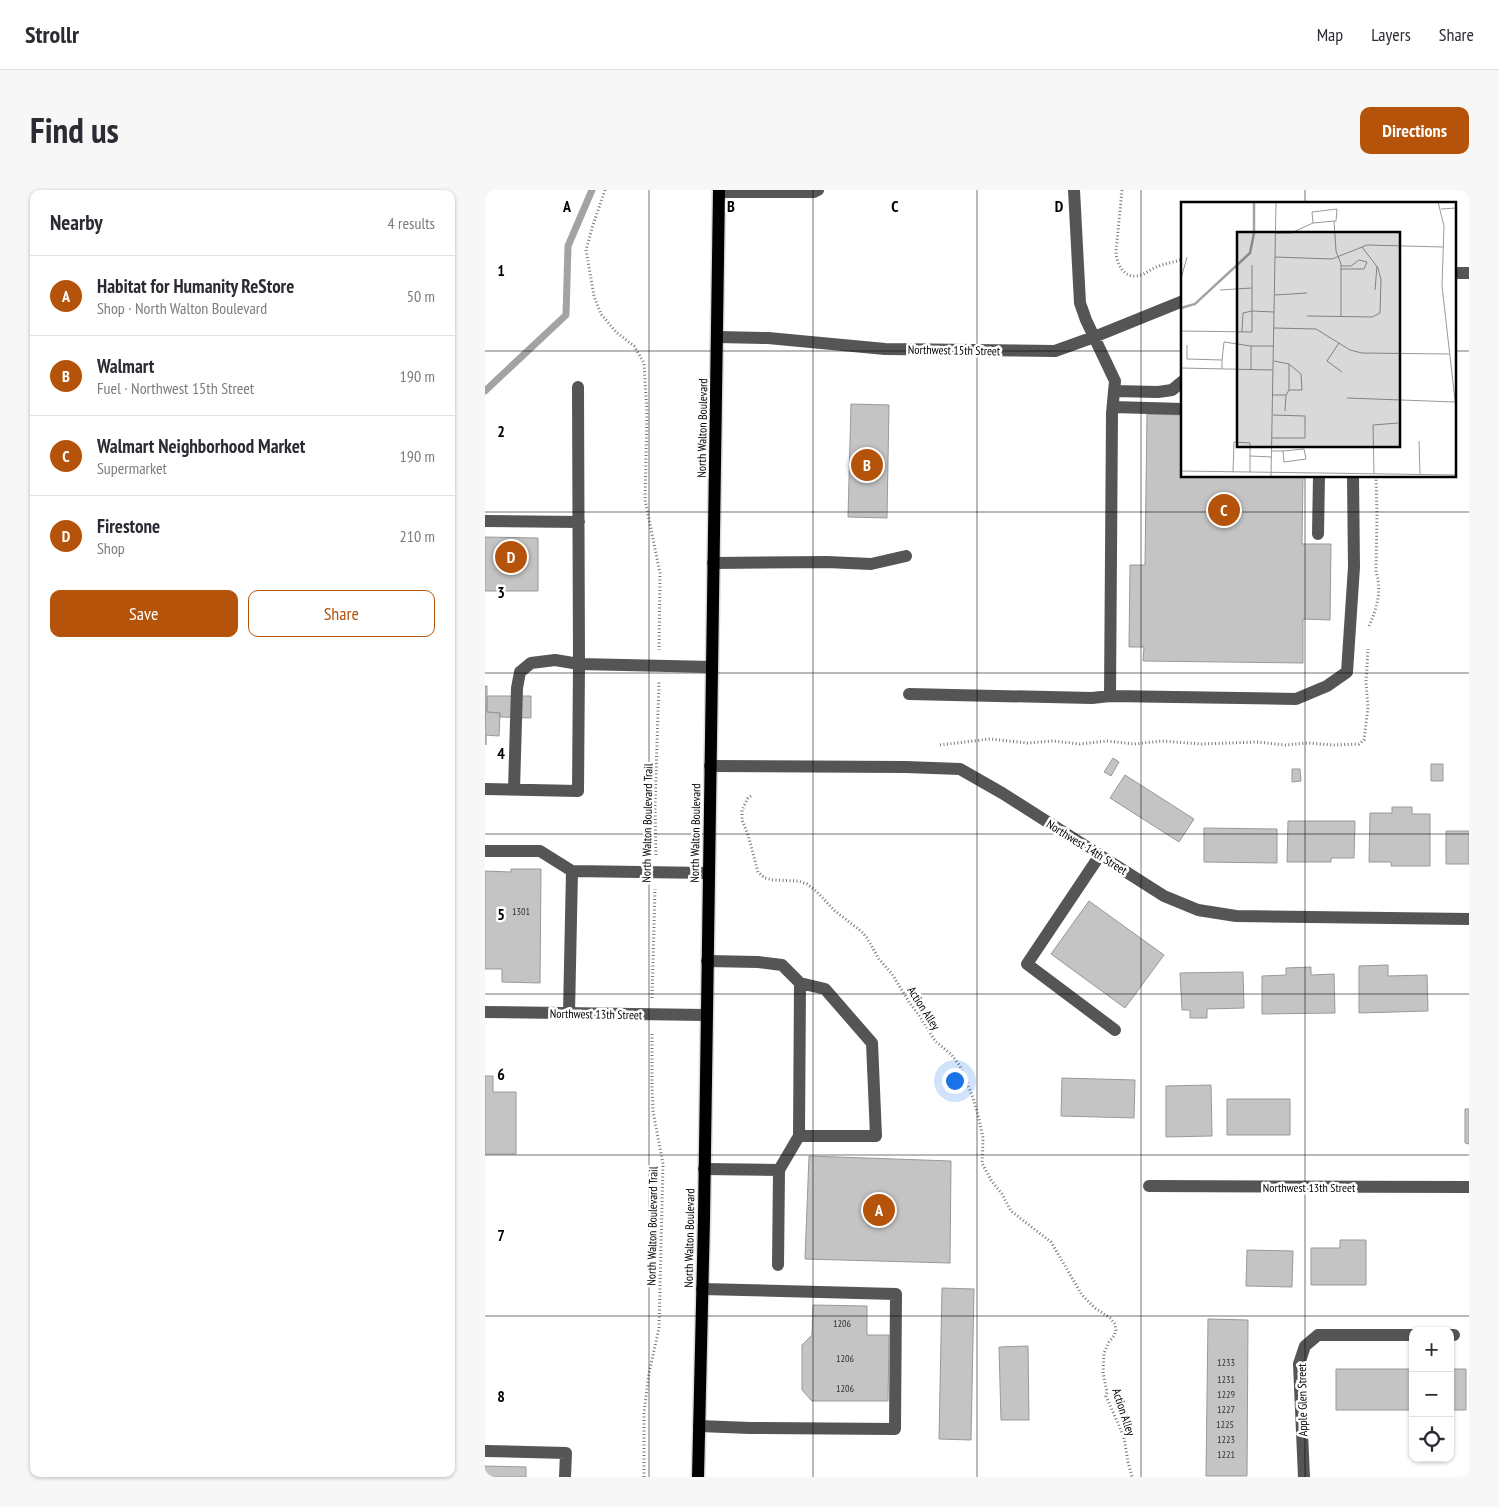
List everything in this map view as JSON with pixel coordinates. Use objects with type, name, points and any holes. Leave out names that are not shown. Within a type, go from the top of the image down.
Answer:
[{"type":"main road","name":"North Walton Boulevard","points":[[697,1477],[702,1289],[719,191]]},
{"type":"street","points":[[719,191],[814,192],[818,190]]},
{"type":"street","points":[[1074,190],[1080,303],[1094,338],[1115,381],[1113,407],[1109,696]]},
{"type":"street","name":"Northwest 15th Street","points":[[717,337],[768,338],[885,349],[1055,351],[1094,338],[1181,302]]},
{"type":"street","points":[[1114,391],[1165,391],[1172,390],[1181,383]]},
{"type":"street","points":[[485,789],[578,790],[578,387]]},
{"type":"street","points":[[1113,407],[1181,409]]},
{"type":"street","points":[[1318,534],[1319,478]]},
{"type":"street","points":[[909,694],[1092,698],[1109,696],[1296,699],[1327,686],[1347,672],[1354,567],[1353,478]]},
{"type":"street","points":[[485,521],[579,522]]},
{"type":"street","points":[[713,563],[827,562],[871,564],[906,556]]},
{"type":"street","points":[[514,790],[517,688],[520,672],[531,663],[555,660],[579,664],[712,666]]},
{"type":"street","name":"Northwest 14th Street","points":[[710,766],[887,766],[960,769],[1164,896],[1198,910],[1237,916],[1469,919]]},
{"type":"street","points":[[485,851],[540,852],[572,870],[709,873]]},
{"type":"street","points":[[1100,856],[1027,964],[1115,1030]]},
{"type":"street","points":[[569,1013],[572,870]]},
{"type":"street","points":[[707,961],[758,962],[782,965],[800,983],[825,989],[872,1043],[876,1136],[799,1136]]},
{"type":"street","points":[[779,1265],[779,1170],[799,1136],[800,983]]},
{"type":"street","name":"Northwest 13th Street","points":[[485,1012],[706,1016]]},
{"type":"street","points":[[704,1169],[779,1170]]},
{"type":"street","name":"Northwest 13th Street","points":[[1149,1186],[1469,1187]]},
{"type":"street","points":[[699,1426],[895,1428],[896,1294],[702,1289]]},
{"type":"street","name":"Apple Glen Street","points":[[1304,1477],[1299,1364],[1305,1346],[1318,1335],[1409,1335]]},
{"type":"street","points":[[485,1451],[566,1453],[565,1477]]},
{"type":"path","name":"North Walton Boulevard Trail","points":[[605,190],[586,250],[594,296],[601,314],[616,332],[634,346],[644,363],[647,414],[645,500],[659,573],[651,1086],[653,1111],[663,1164],[659,1328],[649,1373],[644,1412],[644,1477]]},
{"type":"path","points":[[1122,190],[1116,251],[1116,258],[1121,269],[1127,274],[1138,276],[1159,266],[1181,260]]},
{"type":"path","name":"Action Alley","points":[[751,796],[742,810],[742,820],[758,872],[765,878],[773,880],[798,881],[807,884],[867,938],[879,959],[892,974],[935,1041],[951,1054],[960,1066],[979,1119],[983,1138],[982,1163],[991,1180],[1011,1211],[1051,1242],[1082,1295],[1115,1324],[1116,1331],[1104,1353],[1103,1373],[1107,1392],[1106,1396],[1124,1437],[1128,1462],[1133,1477]]},
{"type":"building","points":[[851,404],[889,405],[887,518],[848,517]]},
{"type":"building","points":[[1147,414],[1181,415],[1181,478],[1303,478],[1302,544],[1331,544],[1330,620],[1303,619],[1303,663],[1143,661],[1144,647],[1129,647],[1130,565],[1145,565]]},
{"type":"building","points":[[485,537],[538,538],[538,591],[485,591]]},
{"type":"building","points":[[485,686],[487,686],[487,712],[500,713],[499,736],[486,735],[486,745]]},
{"type":"building","points":[[487,696],[531,696],[531,718],[500,717],[500,713],[487,712]]},
{"type":"building","points":[[1113,758],[1119,762],[1111,776],[1104,772]]},
{"type":"building","points":[[1431,764],[1443,764],[1443,781],[1431,781]]},
{"type":"building","points":[[1292,769],[1300,769],[1301,781],[1292,782]]},
{"type":"building","points":[[1125,775],[1194,819],[1179,842],[1110,798]]},
{"type":"building","points":[[1392,807],[1412,807],[1412,814],[1430,814],[1430,866],[1391,866],[1391,862],[1369,862],[1370,813],[1392,813]]},
{"type":"building","points":[[1288,821],[1355,821],[1354,858],[1331,858],[1331,862],[1287,862]]},
{"type":"building","points":[[1204,828],[1277,829],[1277,863],[1204,862]]},
{"type":"building","points":[[1446,831],[1469,831],[1469,864],[1446,864]]},
{"type":"building","points":[[511,869],[541,869],[540,983],[502,982],[502,969],[485,969],[485,871],[511,872]]},
{"type":"building","points":[[1089,901],[1164,955],[1125,1008],[1051,954]]},
{"type":"building","points":[[1388,965],[1388,976],[1427,975],[1428,1011],[1359,1013],[1359,966]]},
{"type":"building","points":[[1311,967],[1311,975],[1334,974],[1335,1013],[1262,1014],[1262,976],[1286,975],[1286,968]]},
{"type":"building","points":[[1243,972],[1244,1008],[1207,1009],[1207,1018],[1190,1018],[1190,1010],[1182,1010],[1180,973]]},
{"type":"building","points":[[485,1076],[493,1076],[493,1092],[516,1092],[516,1154],[485,1154]]},
{"type":"building","points":[[1062,1078],[1135,1080],[1134,1118],[1061,1116]]},
{"type":"building","points":[[1211,1085],[1212,1136],[1166,1137],[1166,1086]]},
{"type":"building","points":[[1227,1099],[1290,1099],[1290,1135],[1227,1135]]},
{"type":"building","points":[[1465,1109],[1469,1109],[1469,1144],[1465,1143]]},
{"type":"building","points":[[809,1156],[951,1161],[950,1263],[805,1259]]},
{"type":"building","points":[[1340,1240],[1366,1240],[1366,1285],[1311,1285],[1311,1248],[1340,1248]]},
{"type":"building","points":[[1247,1250],[1293,1251],[1292,1287],[1246,1286]]},
{"type":"building","points":[[942,1288],[974,1289],[971,1440],[939,1439]]},
{"type":"building","points":[[813,1305],[867,1306],[867,1335],[889,1335],[888,1401],[812,1401],[802,1390],[802,1345],[812,1335]]},
{"type":"building","points":[[1208,1319],[1248,1320],[1247,1476],[1206,1476]]},
{"type":"building","points":[[1028,1346],[1029,1420],[1001,1420],[999,1347]]},
{"type":"building","points":[[1336,1369],[1409,1369],[1409,1410],[1336,1410]]},
{"type":"building","points":[[1454,1369],[1466,1369],[1466,1410],[1454,1410]]},
{"type":"building","points":[[485,1466],[526,1467],[526,1477],[485,1477]]},
{"type":"waterway","points":[[485,391],[566,315],[568,246],[592,190]]},
{"type":"place","name":"Walmart","points":[[867,465]]},
{"type":"place","name":"Walmart Neighborhood Market","points":[[1224,510]]},
{"type":"place","name":"Firestone","points":[[511,557]]},
{"type":"place","name":"Habitat for Humanity ReStore","points":[[879,1210]]}]
